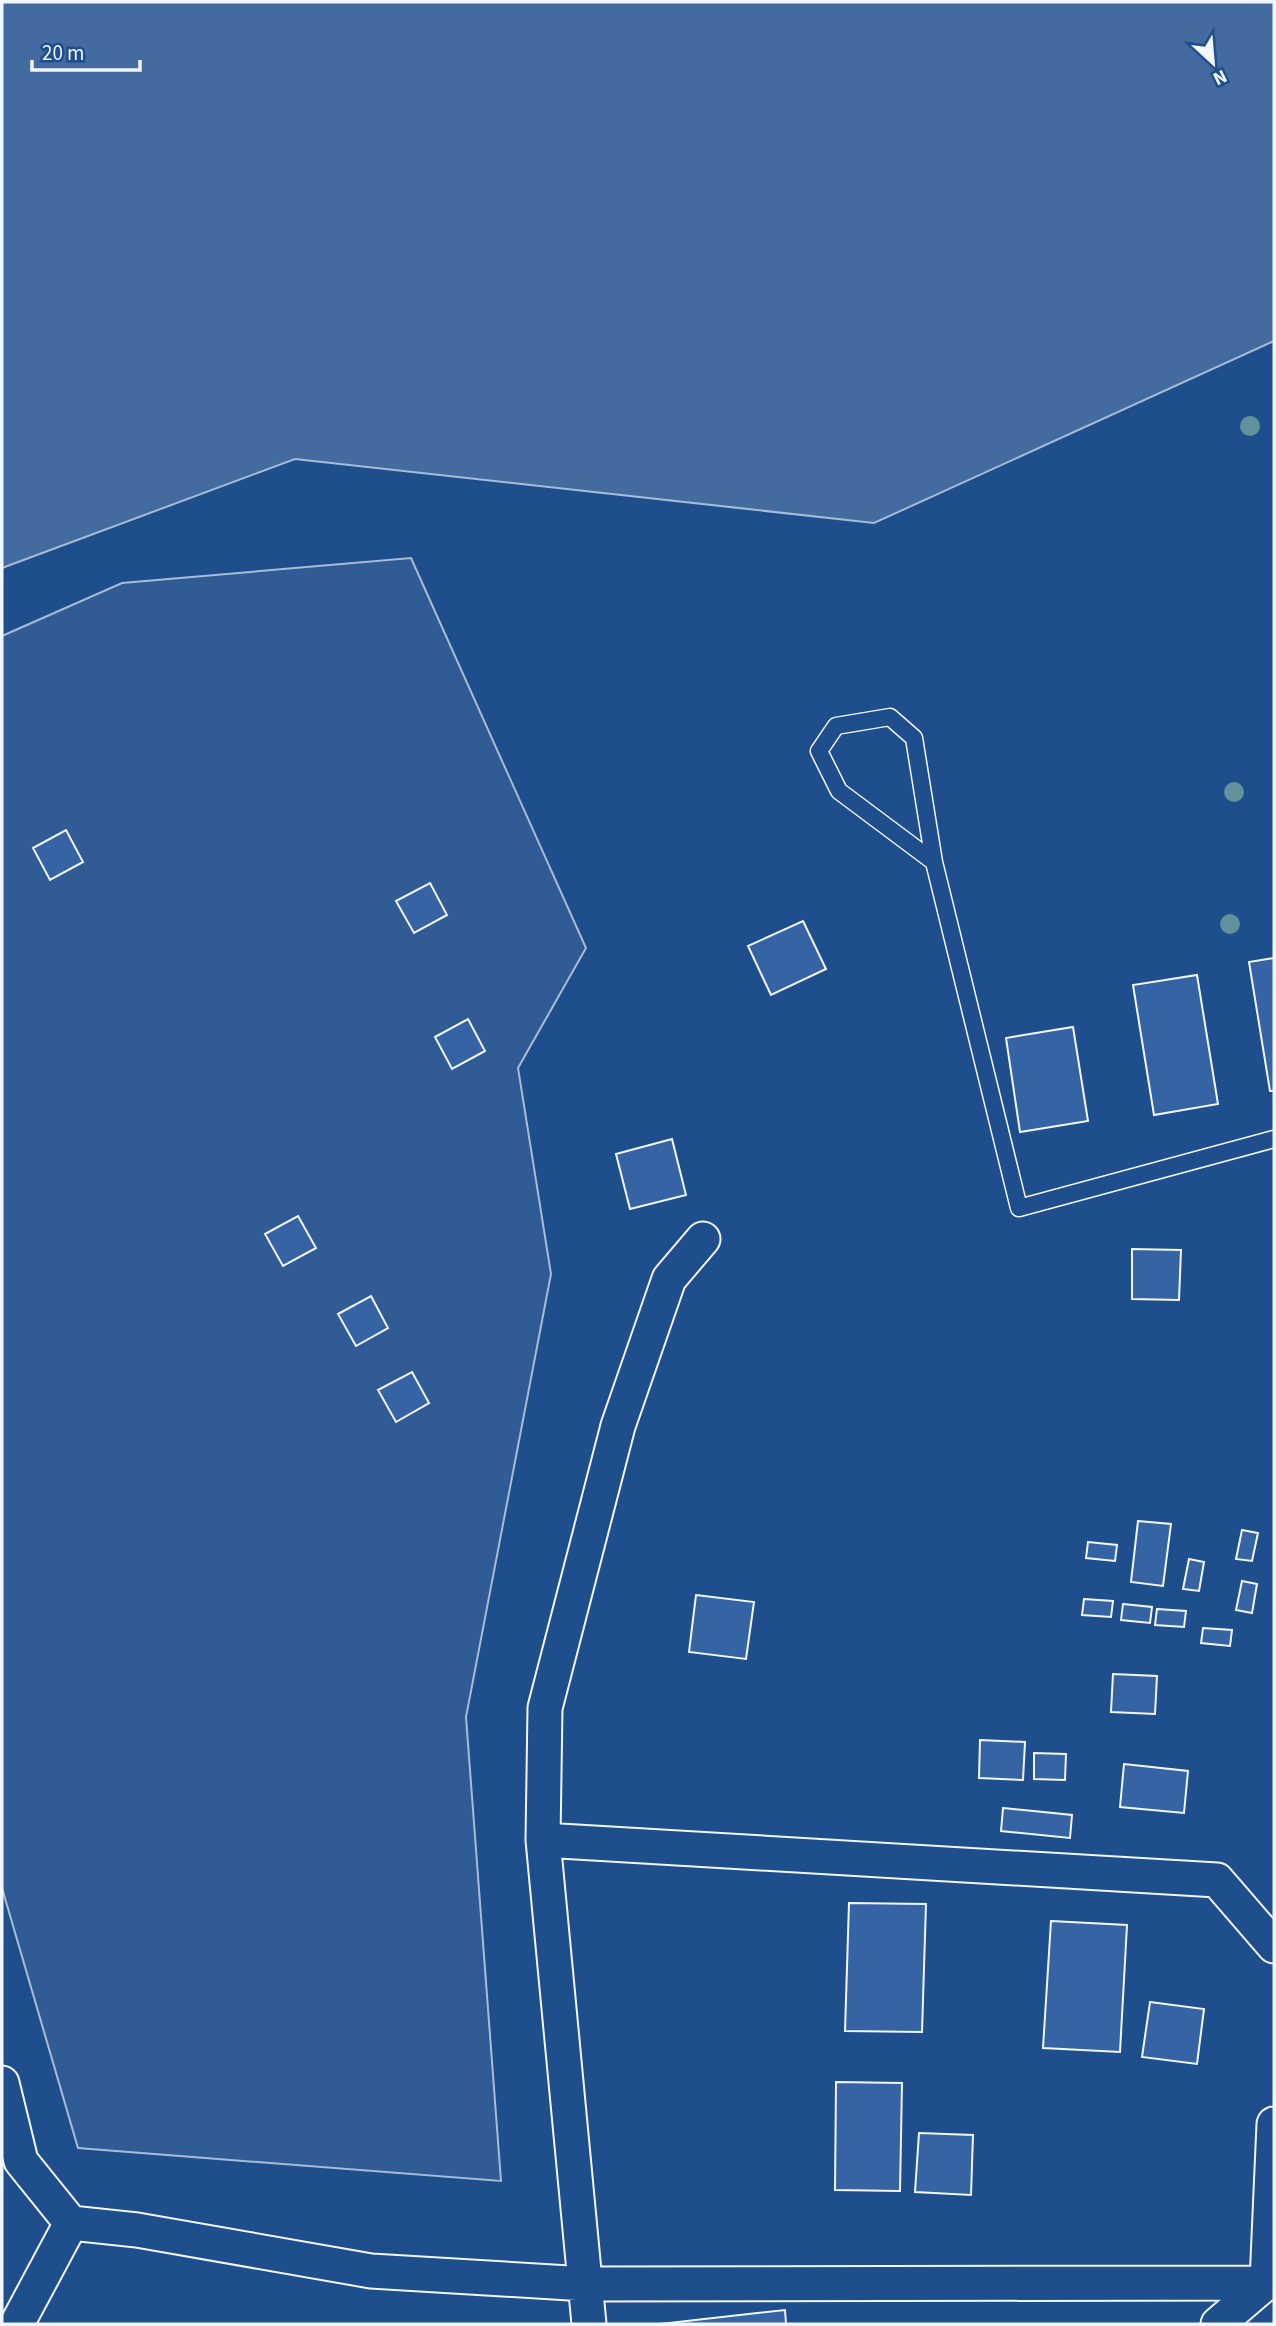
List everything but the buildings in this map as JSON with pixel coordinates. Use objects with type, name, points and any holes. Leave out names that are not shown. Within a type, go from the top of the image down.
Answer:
[{"type":"street","points":[[589,2324],[543,1840],[545,1708],[618,1426],[669,1279],[703,1239]]},
{"type":"street","points":[[543,1840],[1217,1880],[1274,1946]]},
{"type":"street","points":[[2,2083],[21,2161],[71,2223],[137,2230],[371,2271],[586,2284],[1271,2283]]},
{"type":"street","points":[[1271,2283],[1274,2124]]},
{"type":"street","points":[[17,2324],[71,2223]]},
{"type":"street","points":[[1218,2324],[1271,2283]]},
{"type":"lane","points":[[934,862],[839,792],[819,751],[836,726],[890,717],[914,738],[934,862],[1019,1208],[1274,1139]]},
{"type":"shaded area","points":[[2,2],[1274,2],[1274,341],[874,523],[295,459],[2,568]]},
{"type":"shaded area","points":[[411,558],[586,948],[518,1068],[551,1274],[466,1717],[501,2181],[78,2148],[2,1888],[2,636],[122,583]]}]
